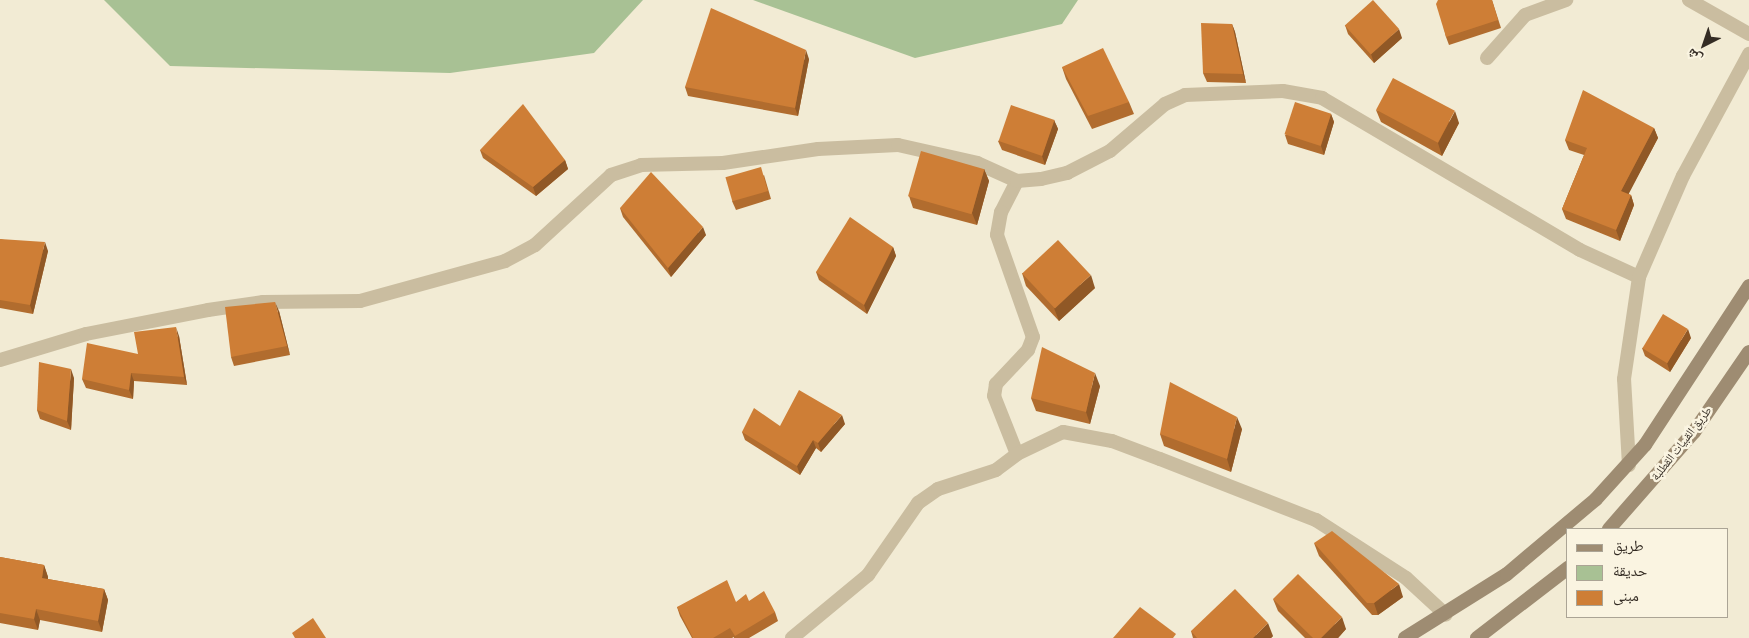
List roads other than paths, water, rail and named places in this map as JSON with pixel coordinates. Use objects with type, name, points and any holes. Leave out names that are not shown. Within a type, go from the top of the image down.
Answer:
[{"type":"main road","points":[[1405,638],[1446,615],[1556,534],[1629,465],[1749,286]]},
{"type":"main road","name":"طريق القبيات القطلبة","points":[[1610,528],[1694,432],[1749,352]]},
{"type":"main road","points":[[1477,638],[1566,570]]},
{"type":"street","points":[[1487,58],[1525,15],[1566,0]]},
{"type":"street","points":[[1688,0],[1749,34]]},
{"type":"street","points":[[1629,465],[1624,379],[1639,277],[1683,176],[1749,54]]},
{"type":"street","points":[[0,360],[86,334],[208,310],[263,302],[360,301],[505,261],[535,245],[611,175],[641,165],[723,163],[818,149],[898,145],[977,163],[1017,181],[1067,173],[1110,151],[1165,104],[1185,95],[1299,93],[1322,98],[1580,250],[1639,277]]},
{"type":"street","points":[[1017,181],[1000,212],[997,235],[1033,337],[1028,350],[996,384],[994,396],[1017,454]]},
{"type":"street","points":[[792,638],[868,575],[918,503],[938,489],[996,470],[1017,454],[1063,432],[1112,441],[1316,520],[1406,578],[1446,615]]}]
